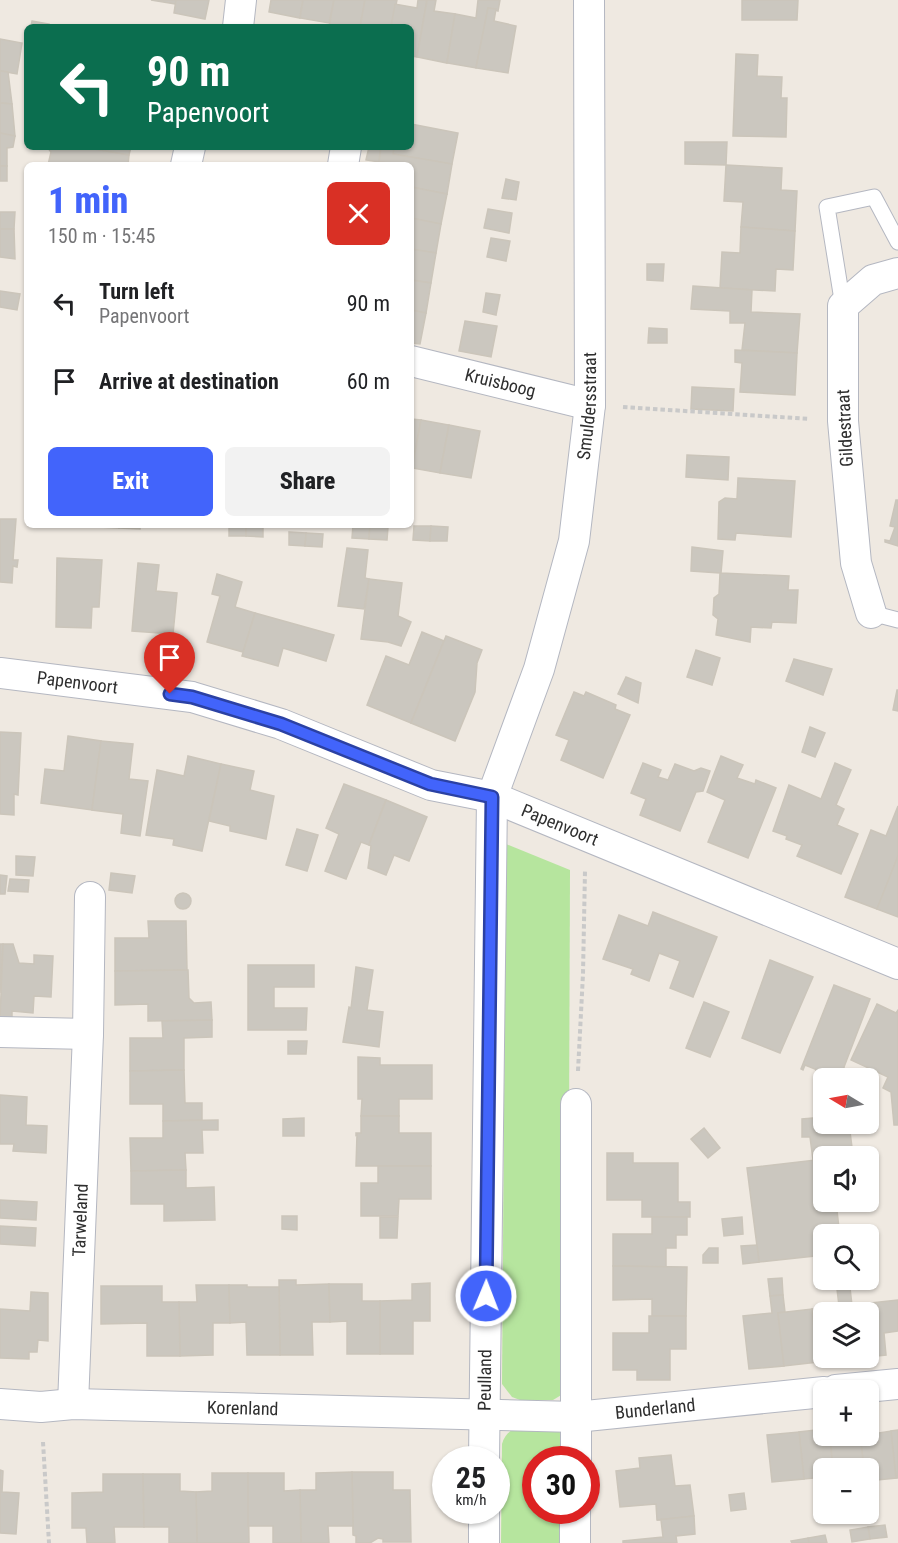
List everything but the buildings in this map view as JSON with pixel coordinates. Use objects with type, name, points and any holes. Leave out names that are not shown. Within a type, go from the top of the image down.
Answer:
[{"type":"street","points":[[238,24],[241,0]]},
{"type":"street","name":"Smuldersstraat","points":[[492,797],[539,669],[574,541],[590,405],[589,0]]},
{"type":"street","points":[[843,306],[873,280],[898,273]]},
{"type":"street","name":"Gildestraat","points":[[843,306],[843,421],[856,563],[885,616]]},
{"type":"street","name":"Kruisboog","points":[[414,362],[590,405]]},
{"type":"street","name":"Papenvoort","points":[[0,673],[192,697],[281,724],[430,784],[492,797],[898,964]]},
{"type":"street","name":"Peulland","points":[[484,1446],[492,797]]},
{"type":"street","name":"Tarweland","points":[[73,1404],[88,1034],[90,897]]},
{"type":"street","points":[[0,1032],[88,1034]]},
{"type":"street","points":[[576,1104],[576,1446]]},
{"type":"street","points":[[879,1386],[898,1384]]},
{"type":"street","name":"Bunderland","points":[[484,1415],[576,1416],[813,1393]]},
{"type":"street","name":"Korenland","points":[[0,1404],[41,1407],[73,1404],[484,1415]]},
{"type":"street","points":[[484,1524],[484,1543]]},
{"type":"street","points":[[575,1524],[575,1543]]},
{"type":"lane","points":[[843,306],[827,207],[874,197],[898,242]]},
{"type":"path","points":[[590,405],[843,421]]},
{"type":"path","points":[[576,1104],[583,974],[585,834]]},
{"type":"path","points":[[41,1407],[49,1543]]},
{"type":"green space","points":[[506,844],[570,870],[568,1391],[553,1400],[520,1400],[512,1397],[502,1384]]},
{"type":"green space","points":[[523,1426],[554,1426],[566,1439],[566,1446],[522,1446],[522,1524],[566,1524],[567,1543],[501,1543],[501,1524],[510,1524],[510,1446],[502,1446],[502,1444],[510,1431]]},
{"type":"route","points":[[170,694],[192,697],[281,724],[430,784],[492,797],[486,1296]]}]
